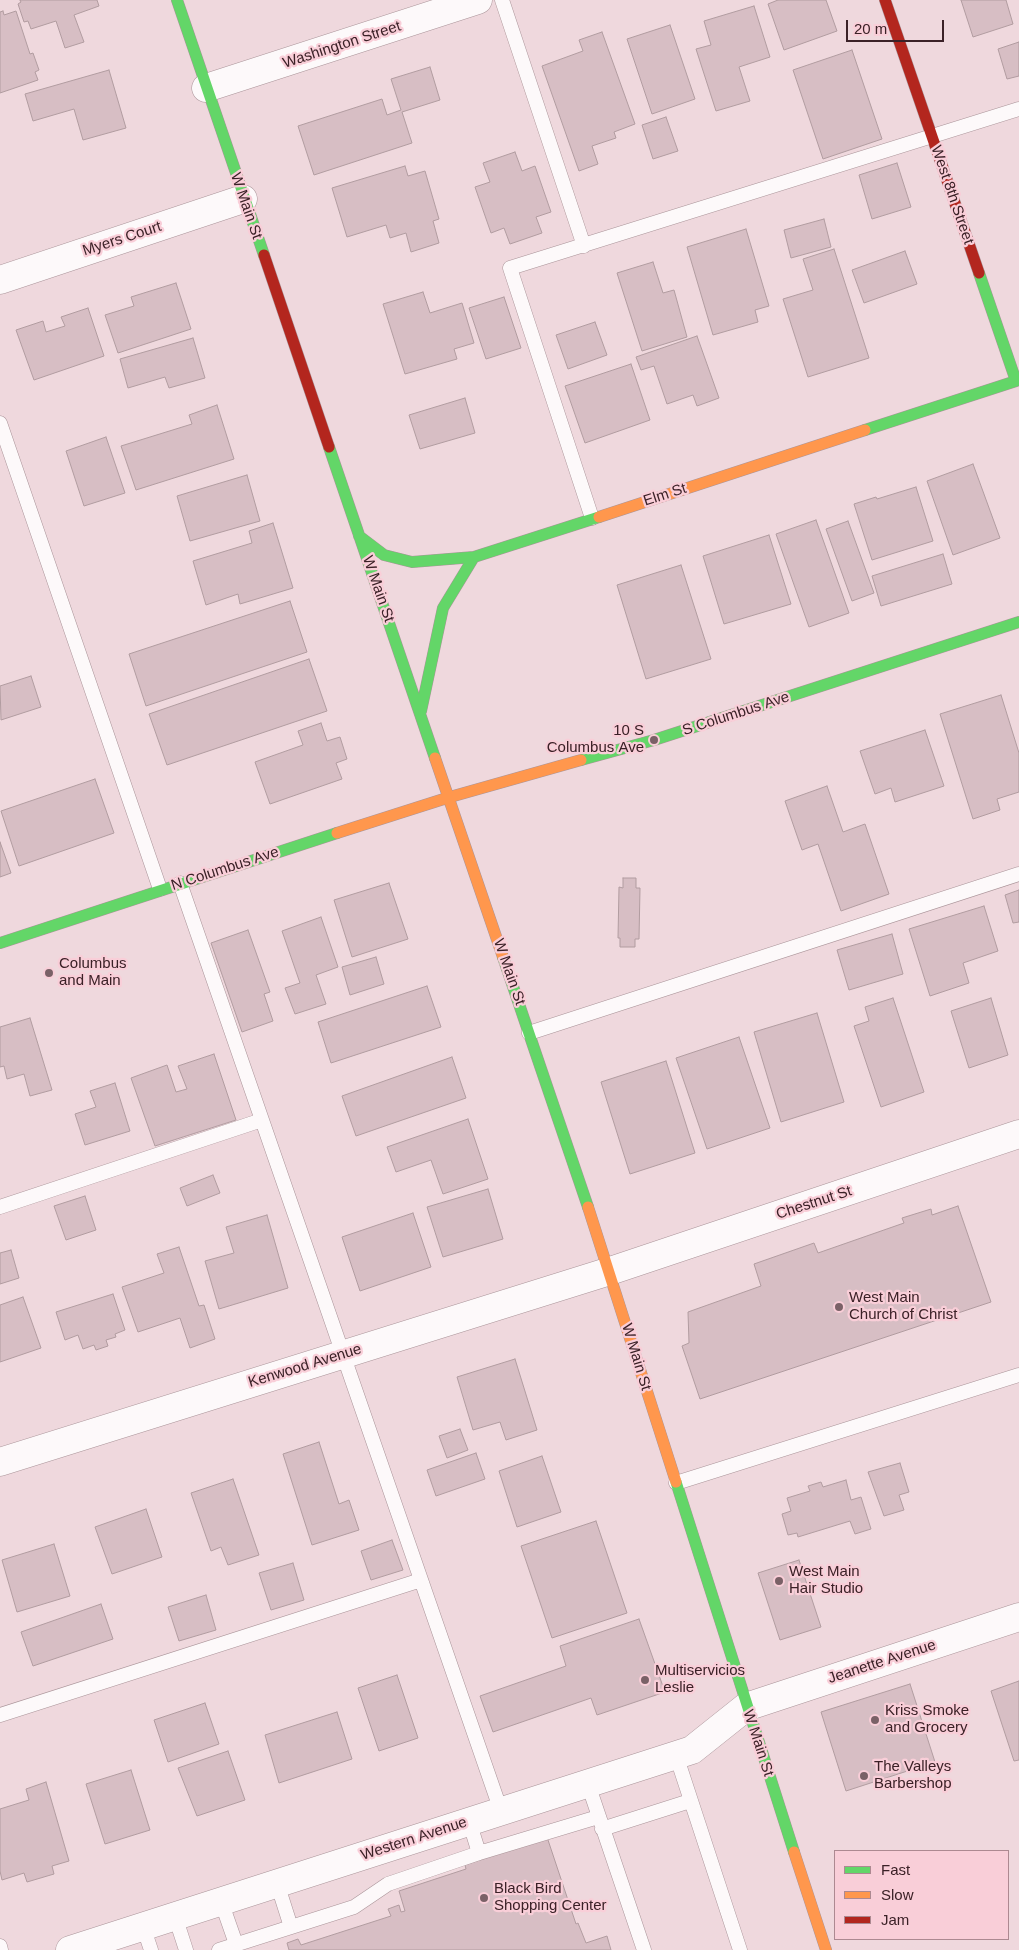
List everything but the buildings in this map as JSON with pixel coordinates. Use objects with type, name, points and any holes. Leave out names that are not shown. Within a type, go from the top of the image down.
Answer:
[{"type":"main road","name":"W Main St","points":[[176,0],[450,797],[610,1271],[746,1707],[826,1950]]},
{"type":"main road","name":"West 8th Street","points":[[885,0],[1018,384]]},
{"type":"main road","name":"Elm St","points":[[359,536],[384,556],[412,562],[474,556],[1018,384]]},
{"type":"main road","points":[[421,713],[443,608],[474,556]]},
{"type":"main road","name":"S Columbus Ave","points":[[450,797],[654,740],[1019,622]]},
{"type":"main road","name":"N Columbus Ave","points":[[0,943],[180,882],[450,797]]},
{"type":"street","name":"Washington Street","points":[[206,88],[433,8],[478,0]]},
{"type":"street","name":"Myers Court","points":[[0,280],[243,199]]},
{"type":"street","name":"Chestnut St","points":[[610,1271],[1019,1134]]},
{"type":"street","name":"Kenwood Avenue","points":[[0,1462],[610,1271]]},
{"type":"street","name":"Jeanette Avenue","points":[[746,1707],[1019,1616]]},
{"type":"street","name":"Western Avenue","points":[[70,1950],[147,1938],[175,1916],[692,1750],[746,1707]]},
{"type":"lane","points":[[502,0],[584,246]]},
{"type":"lane","points":[[592,518],[510,268],[932,138],[1019,109]]},
{"type":"lane","points":[[0,423],[160,889]]},
{"type":"lane","points":[[529,1033],[1019,874]]},
{"type":"lane","points":[[180,882],[501,1811]]},
{"type":"lane","points":[[0,1207],[262,1120]]},
{"type":"lane","points":[[676,1483],[1019,1375]]},
{"type":"lane","points":[[0,1715],[421,1580]]},
{"type":"lane","points":[[676,1755],[740,1950]]},
{"type":"lane","points":[[588,1784],[644,1950]]},
{"type":"lane","points":[[219,1950],[354,1908],[388,1884],[479,1853],[690,1801]]},
{"type":"lane","points":[[469,1821],[479,1853]]},
{"type":"lane","points":[[277,1883],[291,1927]]},
{"type":"lane","points":[[221,1902],[236,1944]]},
{"type":"lane","points":[[175,1916],[186,1950]]},
{"type":"traffic: fast","points":[[177,0],[264,255]]},
{"type":"traffic: fast","points":[[865,430],[1016,381],[979,273]]},
{"type":"traffic: fast","points":[[329,447],[435,758]]},
{"type":"traffic: fast","points":[[421,711],[443,608],[474,557],[599,517]]},
{"type":"traffic: fast","points":[[359,536],[384,555],[412,562],[474,557]]},
{"type":"traffic: fast","points":[[581,760],[654,740],[1019,622]]},
{"type":"traffic: fast","points":[[0,943],[337,833]]},
{"type":"traffic: fast","points":[[503,957],[588,1207]]},
{"type":"traffic: fast","points":[[676,1482],[794,1852]]},
{"type":"traffic: slow","points":[[599,517],[865,430]]},
{"type":"traffic: slow","points":[[435,758],[503,957]]},
{"type":"traffic: slow","points":[[337,833],[450,797],[581,760]]},
{"type":"traffic: slow","points":[[588,1207],[676,1482]]},
{"type":"traffic: slow","points":[[794,1852],[826,1950]]},
{"type":"traffic: jam","points":[[885,0],[979,273]]},
{"type":"traffic: jam","points":[[264,255],[329,447]]},
{"type":"place","name":"10 S Columbus Ave","points":[[654,740]]},
{"type":"place","name":"Columbus and Main","points":[[49,973]]},
{"type":"place","name":"West Main Church of Christ","points":[[839,1307]]},
{"type":"place","name":"West Main Hair Studio","points":[[779,1581]]},
{"type":"place","name":"Multiservicios Leslie","points":[[645,1680]]},
{"type":"place","name":"Kriss Smoke and Grocery","points":[[875,1720]]},
{"type":"place","name":"The Valleys Barbershop","points":[[864,1776]]},
{"type":"place","name":"Black Bird Shopping Center","points":[[484,1898]]}]
